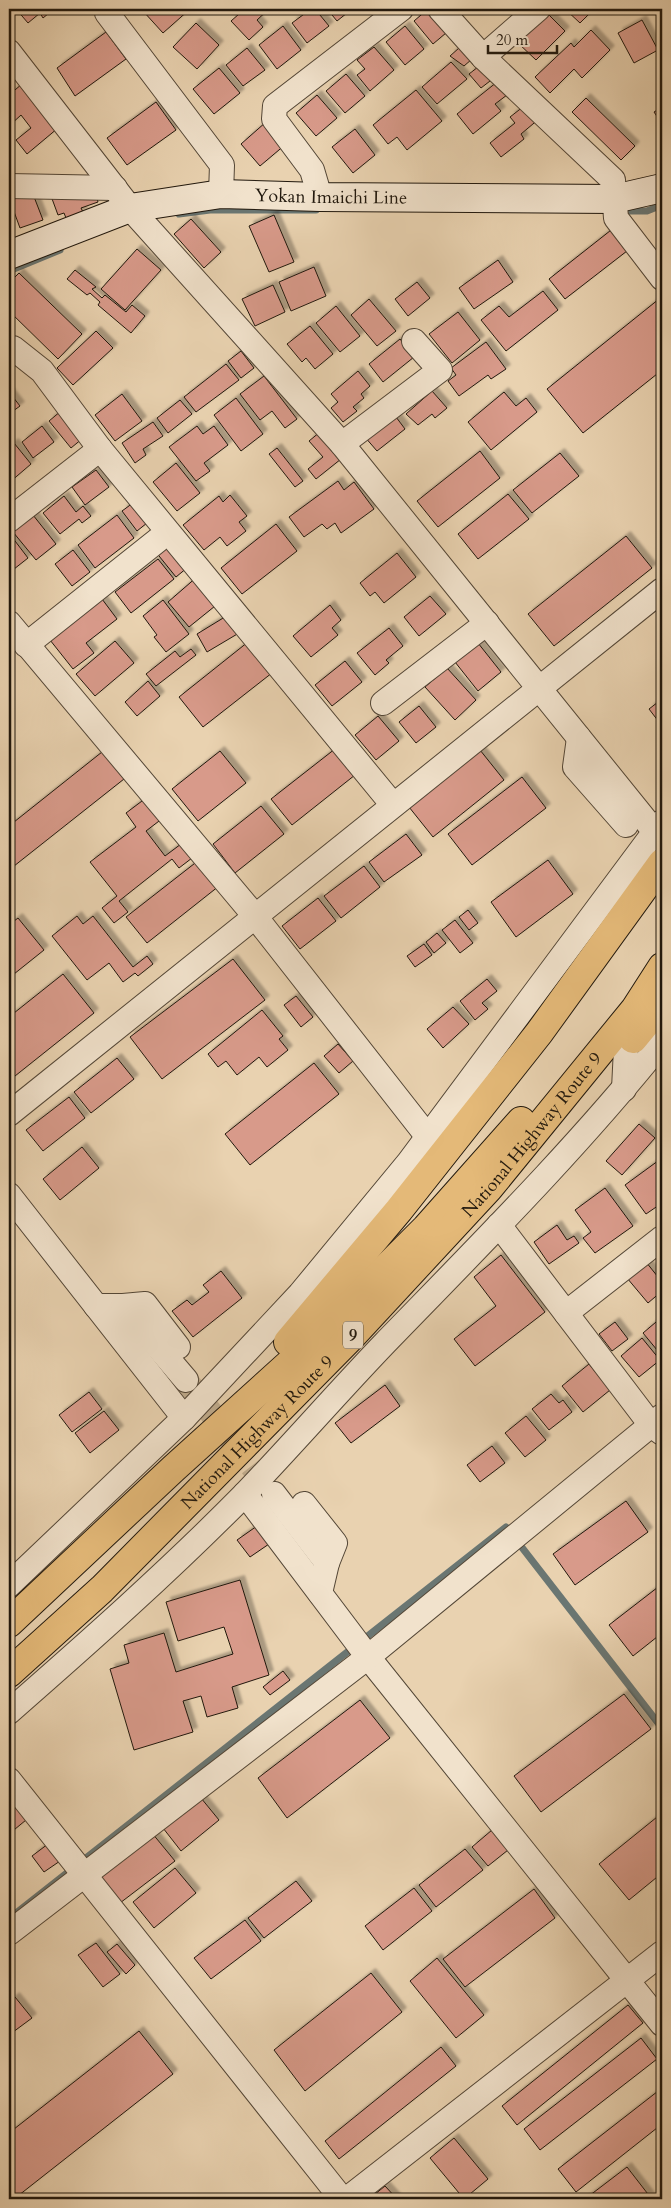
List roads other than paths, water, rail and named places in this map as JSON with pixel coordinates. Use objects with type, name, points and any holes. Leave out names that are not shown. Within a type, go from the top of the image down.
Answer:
[{"type":"highway","name":"9","points":[[173,1469],[306,1322],[399,1210],[539,1033],[662,863]]},
{"type":"highway","name":"National Highway Route 9","points":[[19,1615],[173,1469],[299,1355],[426,1228],[581,1054],[662,953]]},
{"type":"highway","name":"National Highway Route 9","points":[[9,1673],[102,1589],[350,1338],[489,1188],[635,1008],[662,967]]},
{"type":"highway","name":"9","points":[[489,1188],[559,1124],[662,1004]]},
{"type":"main road","name":"Yokan Imaichi Line","points":[[9,255],[122,198],[221,194],[320,198],[614,199],[662,188]]},
{"type":"street","points":[[320,198],[312,170],[274,119],[275,106],[401,9]]},
{"type":"street","points":[[440,9],[484,57],[613,180],[616,218],[662,278]]},
{"type":"street","points":[[484,57],[538,9]]},
{"type":"street","points":[[107,13],[222,165],[221,194]]},
{"type":"street","points":[[9,52],[122,198],[342,444],[579,738],[658,827],[428,1137],[300,1294],[184,1418],[9,1585]]},
{"type":"street","points":[[9,186],[122,198]]},
{"type":"street","points":[[342,444],[440,370],[414,341]]},
{"type":"street","points":[[9,352],[13,348],[42,371],[100,449],[393,805]]},
{"type":"street","points":[[9,520],[100,449]]},
{"type":"street","points":[[26,645],[158,540]]},
{"type":"street","points":[[9,1114],[254,915],[662,590]]},
{"type":"street","points":[[9,623],[254,915],[428,1137]]},
{"type":"street","points":[[383,703],[487,623]]},
{"type":"street","points":[[579,738],[575,767],[626,825]]},
{"type":"street","points":[[538,991],[539,1033]]},
{"type":"street","points":[[9,1712],[129,1607],[245,1494],[346,1384],[499,1225],[624,1090],[662,1042]]},
{"type":"street","points":[[624,1090],[626,1048]]},
{"type":"street","points":[[9,1195],[184,1418]]},
{"type":"street","points":[[9,1934],[368,1657],[658,1425],[566,1313],[499,1225]]},
{"type":"street","points":[[566,1313],[662,1238]]},
{"type":"street","points":[[96,1306],[145,1304],[184,1355]]},
{"type":"street","points":[[123,1306],[186,1380]]},
{"type":"street","points":[[346,1384],[350,1338]]},
{"type":"street","points":[[245,1494],[368,1657],[662,2024]]},
{"type":"street","points":[[274,1494],[328,1563]]},
{"type":"street","points":[[304,1504],[335,1543],[320,1593]]},
{"type":"street","points":[[19,1615],[37,1560]]},
{"type":"street","points":[[92,1640],[102,1589]]},
{"type":"street","points":[[9,1780],[342,2199]]},
{"type":"street","points":[[346,2199],[662,1953]]},
{"type":"waterway","points":[[619,211],[647,211],[662,205]]},
{"type":"waterway","points":[[179,214],[210,210],[316,210]]},
{"type":"waterway","points":[[9,271],[60,250]]},
{"type":"waterway","points":[[11,1917],[506,1527],[662,1728]]},
{"type":"tunnel","points":[[186,1380],[273,1494]]}]
